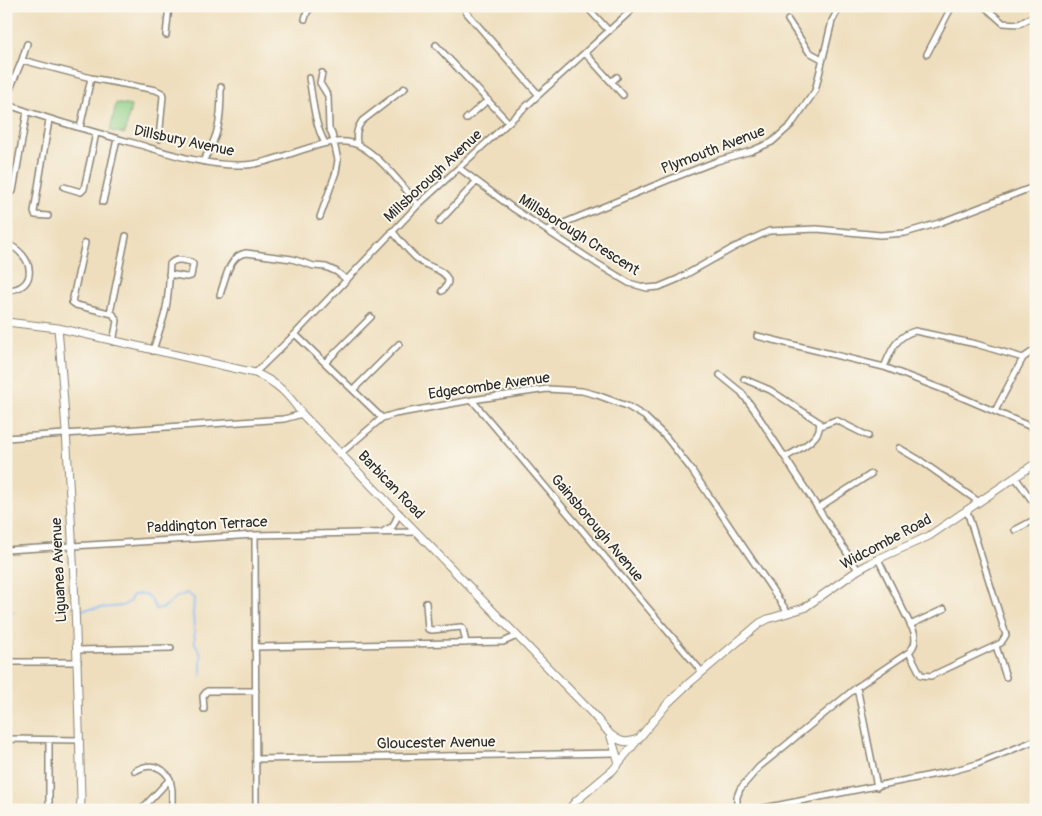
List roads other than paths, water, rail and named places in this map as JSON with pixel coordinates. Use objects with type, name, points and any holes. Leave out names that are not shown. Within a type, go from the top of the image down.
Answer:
[{"type":"main road","name":"Barbican Road","points":[[6,322],[58,328],[255,373],[278,386],[286,392],[302,414],[591,712],[610,734],[619,763]]},
{"type":"main road","name":"Liguanea Avenue","points":[[58,328],[66,435],[78,662],[80,810]]},
{"type":"main road","name":"Widcombe Road","points":[[619,763],[668,703],[760,624],[768,619],[804,608],[878,558],[929,536],[1036,463]]},
{"type":"main road","points":[[610,734],[618,740],[625,742],[638,739]]},
{"type":"main road","points":[[568,810],[619,763]]},
{"type":"street","points":[[166,35],[168,6]]},
{"type":"street","points":[[304,19],[307,12],[313,6]]},
{"type":"street","points":[[586,6],[608,29]]},
{"type":"street","name":"Millsborough Avenue","points":[[255,373],[295,334],[418,205],[608,29],[636,6]]},
{"type":"street","name":"Plymouth Avenue","points":[[547,230],[668,180],[717,161],[752,151],[772,142],[790,125],[815,91],[832,21],[840,6]]},
{"type":"street","points":[[927,54],[952,6]]},
{"type":"street","points":[[984,6],[1003,23],[1019,24],[1036,15]]},
{"type":"street","points":[[466,12],[538,94]]},
{"type":"street","points":[[788,20],[809,52],[822,59]]},
{"type":"street","points":[[6,99],[27,44]]},
{"type":"street","points":[[436,45],[508,122]]},
{"type":"street","points":[[584,53],[611,82],[619,86],[623,95]]},
{"type":"street","points":[[22,60],[91,78],[156,90],[162,93],[158,139]]},
{"type":"street","points":[[320,218],[336,172],[338,154],[328,123],[328,96],[320,83],[322,73]]},
{"type":"street","points":[[611,82],[617,77]]},
{"type":"street","points":[[80,128],[91,78]]},
{"type":"street","points":[[309,78],[318,124],[325,143]]},
{"type":"street","points":[[203,161],[216,137],[221,110],[222,87]]},
{"type":"street","points":[[404,88],[362,122],[358,127],[356,136],[357,144],[366,149],[390,172],[418,205]]},
{"type":"street","points":[[466,119],[488,100]]},
{"type":"street","name":"Dillsbury Avenue","points":[[6,104],[48,120],[203,161],[225,165],[266,162],[325,143],[351,142],[357,144]]},
{"type":"street","points":[[12,191],[26,112]]},
{"type":"street","points":[[48,120],[34,212],[35,215],[48,216]]},
{"type":"street","points":[[64,187],[83,191],[96,133]]},
{"type":"street","points":[[103,202],[117,139]]},
{"type":"street","name":"Millsborough Crescent","points":[[459,168],[514,210],[630,283],[647,288],[659,287],[678,279],[733,248],[769,231],[817,229],[880,235],[905,233],[939,223],[1036,186]]},
{"type":"street","points":[[439,222],[476,182]]},
{"type":"street","points":[[392,231],[422,262],[439,270],[445,276],[448,284],[442,291]]},
{"type":"street","points":[[110,313],[126,236]]},
{"type":"street","points":[[85,243],[73,304],[110,313],[116,317],[113,342]]},
{"type":"street","points":[[6,244],[25,256],[29,264],[29,274],[26,282],[18,288],[6,290]]},
{"type":"street","points":[[220,295],[232,261],[240,254],[246,253],[292,259],[314,266],[326,267],[337,272],[347,280]]},
{"type":"street","points":[[153,351],[166,306],[169,274],[170,264],[172,261],[181,260],[191,262],[192,264],[191,276],[169,274]]},
{"type":"street","points":[[325,363],[371,317]]},
{"type":"street","points":[[884,367],[898,341],[915,331],[976,344],[1023,358]]},
{"type":"street","points":[[295,334],[382,418]]},
{"type":"street","points":[[757,336],[884,367],[1036,429]]},
{"type":"street","points":[[353,390],[400,344]]},
{"type":"street","points":[[995,412],[1023,358],[1036,350]]},
{"type":"street","points":[[720,375],[747,399],[858,570]]},
{"type":"street","points":[[744,379],[770,390],[819,422],[818,432],[811,440],[786,457]]},
{"type":"street","name":"Edgecombe Avenue","points":[[341,453],[382,418],[472,400],[547,389],[565,388],[599,395],[627,406],[644,416],[666,436],[691,469],[788,613]]},
{"type":"street","name":"Gainsborough Avenue","points":[[472,400],[702,672]]},
{"type":"street","points":[[6,438],[284,419],[302,414]]},
{"type":"street","points":[[820,426],[836,420],[868,436]]},
{"type":"street","points":[[899,448],[921,461],[979,502]]},
{"type":"street","points":[[818,508],[872,474]]},
{"type":"street","points":[[1015,477],[1036,506]]},
{"type":"street","points":[[909,652],[918,673],[927,676],[996,646],[1001,643],[1006,635],[967,511]]},
{"type":"street","points":[[383,532],[393,526],[399,513]]},
{"type":"street","points":[[1014,530],[1036,519]]},
{"type":"street","name":"Paddington Terrace","points":[[6,550],[255,534],[416,532]]},
{"type":"street","points":[[255,534],[256,810]]},
{"type":"street","points":[[737,810],[737,798],[740,789],[759,767],[857,687],[914,647],[915,637],[878,558]]},
{"type":"street","points":[[426,603],[428,629],[460,627],[463,629],[466,642]]},
{"type":"street","points":[[910,625],[944,609]]},
{"type":"street","points":[[256,647],[503,642],[517,636]]},
{"type":"street","points":[[996,646],[1006,677]]},
{"type":"street","points":[[77,650],[171,648]]},
{"type":"street","points":[[6,662],[78,662]]},
{"type":"street","points":[[857,687],[877,787]]},
{"type":"street","points":[[204,709],[203,696],[207,691],[256,691]]},
{"type":"street","points":[[6,739],[80,740]]},
{"type":"street","points":[[49,740],[49,803]]},
{"type":"street","points":[[754,810],[952,772],[1036,740]]},
{"type":"street","name":"Gloucester Avenue","points":[[256,759],[616,753]]},
{"type":"street","points":[[135,771],[140,768],[158,767],[166,771],[172,790],[172,810]]},
{"type":"street","points":[[140,810],[170,779]]},
{"type":"waterway","points":[[79,610],[122,606],[129,602],[133,595],[138,594],[148,596],[156,609],[162,609],[177,597],[187,593],[194,598],[195,643],[201,655],[201,675]]},
{"type":"waterway","points":[[6,612],[14,612]]},
{"type":"waterway","points":[[34,810],[47,810]]}]
